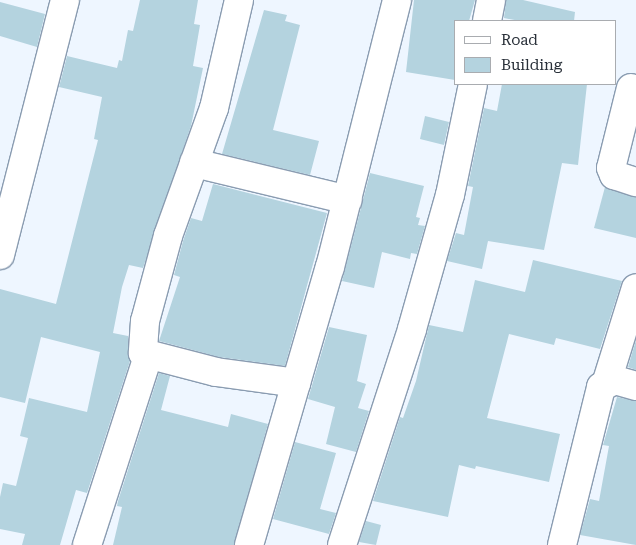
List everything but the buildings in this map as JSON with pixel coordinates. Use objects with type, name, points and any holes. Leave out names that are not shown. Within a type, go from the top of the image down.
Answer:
[{"type":"street","points":[[0,255],[65,0]]},
{"type":"street","points":[[239,0],[214,108],[168,236],[145,321],[143,353],[148,356],[216,372],[296,383]]},
{"type":"street","points":[[249,545],[348,200],[398,0]]},
{"type":"street","points":[[487,20],[491,0]]},
{"type":"street","points":[[342,545],[412,329],[447,205],[472,85]]},
{"type":"street","points":[[630,88],[611,168],[614,175],[636,182]]},
{"type":"street","points":[[194,163],[348,200]]},
{"type":"street","points":[[562,545],[597,396],[601,386],[607,381],[636,288]]},
{"type":"street","points":[[88,545],[148,356]]},
{"type":"street","points":[[607,381],[636,386]]}]
